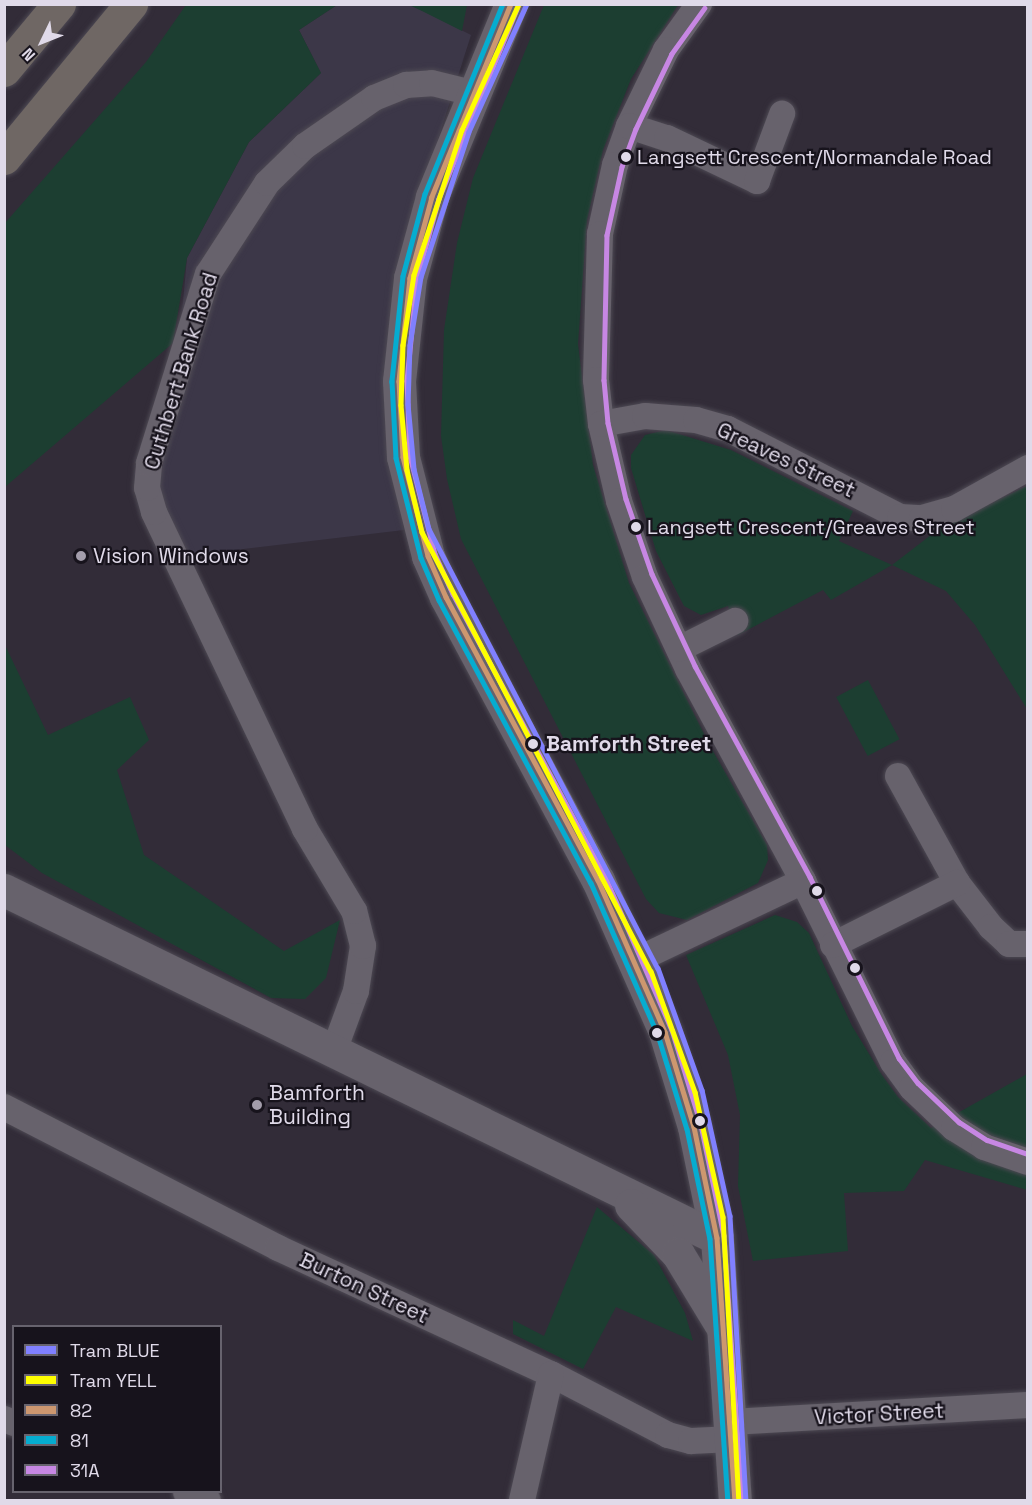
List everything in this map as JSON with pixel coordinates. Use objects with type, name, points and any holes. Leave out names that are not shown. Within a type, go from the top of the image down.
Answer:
[{"type":"highway","points":[[4,70],[59,4]]},
{"type":"highway","points":[[4,158],[131,4]]},
{"type":"street","points":[[511,4],[472,93],[432,197],[404,312],[399,418],[410,495],[428,556],[446,597],[598,880],[637,960],[666,1032],[694,1127],[717,1238],[735,1500]]},
{"type":"street","points":[[699,4],[666,50],[629,126],[615,165],[600,234],[595,339],[601,424],[633,546],[679,649],[803,881],[893,1062],[912,1088],[954,1128],[984,1147],[1028,1162]]},
{"type":"street","name":"Cuthbert Bank Road","points":[[335,1048],[356,991],[363,946],[354,911],[305,829],[154,512],[147,488],[149,462],[208,274],[267,183],[305,146],[374,98],[406,85],[432,83],[472,93]]},
{"type":"street","points":[[629,126],[667,138],[757,181],[782,114]]},
{"type":"street","name":"Greaves Street","points":[[601,424],[645,416],[696,420],[728,429],[900,517],[922,518],[954,509],[1028,468]]},
{"type":"street","points":[[679,649],[735,621]]},
{"type":"street","points":[[898,776],[957,883],[991,927],[1009,944],[1028,944]]},
{"type":"street","points":[[637,960],[803,881]]},
{"type":"street","points":[[833,945],[957,883]]},
{"type":"street","points":[[5,890],[335,1048],[604,1185],[663,1208],[717,1238]]},
{"type":"street","name":"Burton Street","points":[[4,1107],[267,1243],[551,1374],[668,1435],[692,1441],[731,1430]]},
{"type":"street","points":[[604,1185],[666,1238],[691,1271],[725,1333]]},
{"type":"street","points":[[522,1500],[551,1374]]},
{"type":"street","name":"Victor Street","points":[[731,1430],[1028,1405]]},
{"type":"street","points":[[191,1493],[208,1500]]},
{"type":"shaded area","points":[[409,4],[471,35],[435,149],[385,401],[404,530],[201,554],[169,568],[148,525],[134,474],[182,313],[187,258],[249,142],[321,73],[299,30],[337,5]]},
{"type":"green space","points":[[186,5],[337,5],[299,30],[321,73],[249,142],[187,258],[173,343],[5,487],[5,223],[146,62]]},
{"type":"green space","points":[[409,5],[467,5],[462,31],[422,11]]},
{"type":"green space","points":[[544,5],[678,5],[631,79],[603,150],[587,220],[578,344],[593,465],[629,583],[710,746],[767,845],[768,860],[758,883],[687,920],[659,913],[646,899],[461,539],[447,479],[441,436],[444,330],[457,243],[473,178]]},
{"type":"green space","points":[[666,430],[731,450],[853,511],[839,541],[892,565],[831,600],[823,590],[738,635],[728,606],[701,615],[684,606],[656,551],[631,468],[631,455],[645,435]]},
{"type":"green space","points":[[1027,486],[1027,709],[975,625],[946,591],[892,565],[940,528]]},
{"type":"green space","points":[[4,643],[48,735],[130,697],[149,740],[117,770],[144,855],[284,951],[340,920],[326,978],[305,999],[271,998],[42,873],[5,845]]},
{"type":"green space","points":[[868,680],[899,739],[868,756],[836,697]]},
{"type":"green space","points":[[775,915],[797,922],[809,933],[852,1026],[882,1075],[898,1097],[931,1128],[1027,1074],[1027,1190],[925,1160],[904,1191],[844,1193],[848,1251],[753,1261],[738,1186],[740,1115],[728,1055],[686,955]]},
{"type":"green space","points":[[597,1207],[654,1255],[685,1313],[693,1341],[616,1307],[583,1369],[513,1334],[513,1320],[544,1336]]},
{"type":"tram line","name":"YELL","points":[[519,4],[462,130],[414,275],[403,345],[401,405],[407,470],[422,532],[651,971],[695,1092],[723,1217],[739,1500]]},
{"type":"tram line","name":"BLUE","points":[[527,4],[469,132],[421,277],[410,345],[408,404],[414,469],[429,529],[658,968],[702,1090],[730,1216],[746,1500]]},
{"type":"transit line","name":"81","points":[[503,4],[425,194],[403,276],[392,381],[396,458],[421,558],[439,600],[591,883],[658,1035],[687,1129],[710,1239],[728,1500]]},
{"type":"transit line","name":"82","points":[[511,4],[432,197],[410,278],[399,381],[403,457],[428,556],[446,597],[598,880],[665,1032],[694,1127],[717,1238],[735,1500]]},
{"type":"transit line","name":"31A","points":[[518,7],[439,199],[417,279],[407,381],[410,456],[435,554],[453,594],[605,876],[672,1030],[701,1125],[724,1236],[742,1499]]},
{"type":"transit line","name":"31A","points":[[705,8],[672,54],[636,129],[622,167],[607,235],[604,380],[608,423],[626,499],[652,574],[695,666],[810,877],[899,1058],[918,1083],[959,1122],[987,1140],[1028,1154]]},
{"type":"place","name":"Langsett Crescent/Normandale Road","points":[[626,157]]},
{"type":"place","name":"Langsett Crescent/Greaves Street","points":[[636,527]]},
{"type":"place","name":"Vision Windows","points":[[81,556]]},
{"type":"place","name":"Bamforth Street","points":[[533,744]]},
{"type":"place","name":"Bamforth Building","points":[[257,1105]]}]
